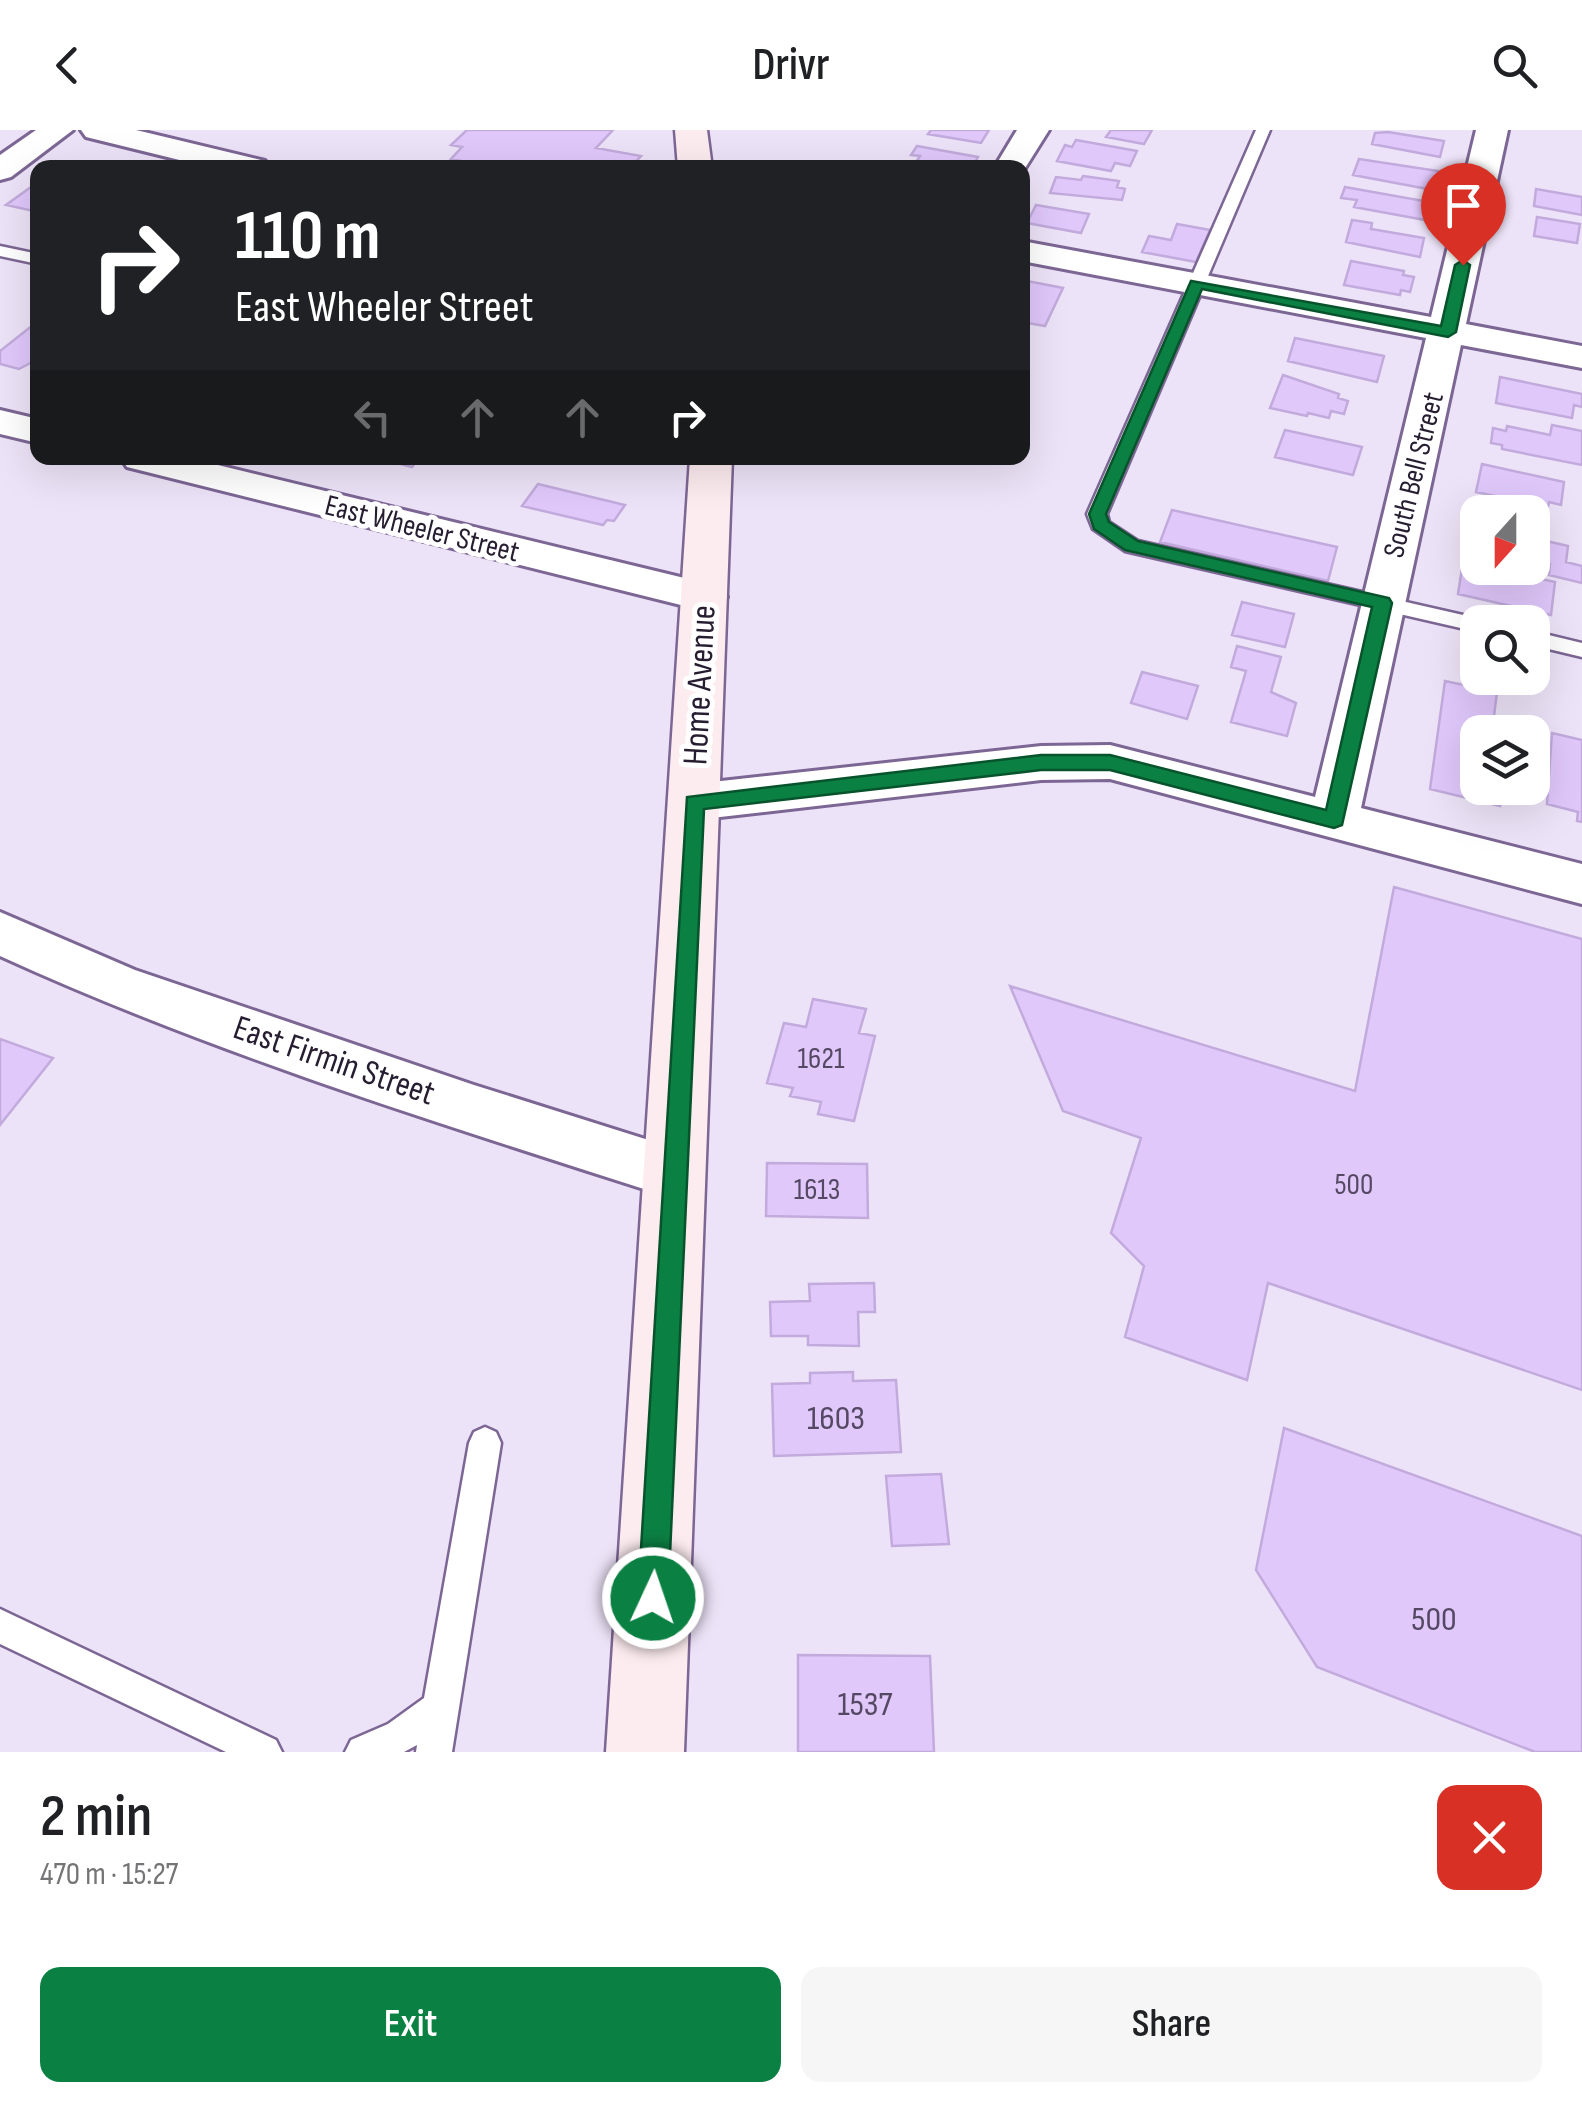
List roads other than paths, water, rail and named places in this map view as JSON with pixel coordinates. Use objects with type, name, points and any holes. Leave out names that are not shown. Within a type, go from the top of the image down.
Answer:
[{"type":"main road","points":[[692,130],[695,160]]},
{"type":"main road","name":"Home Avenue","points":[[645,1752],[711,465]]},
{"type":"street","points":[[0,170],[57,130]]},
{"type":"street","points":[[97,130],[221,160]]},
{"type":"street","points":[[1015,160],[1033,130]]},
{"type":"street","name":"South Bell Street","points":[[1334,820],[1492,130]]},
{"type":"street","points":[[1030,253],[1582,357]]},
{"type":"street","points":[[0,422],[30,429]]},
{"type":"street","name":"East Wheeler Street","points":[[170,465],[705,596]]},
{"type":"street","points":[[694,802],[1041,763],[1110,762],[1582,884]]},
{"type":"street","name":"East Firmin Street","points":[[0,934],[116,985],[474,1110],[675,1172]]},
{"type":"lane","points":[[1263,130],[1098,514],[1100,525],[1132,546],[1460,621]]},
{"type":"lane","points":[[0,250],[30,257]]},
{"type":"lane","points":[[1550,642],[1582,650]]},
{"type":"lane","points":[[434,1752],[485,1443]]},
{"type":"lane","points":[[0,1626],[264,1752]]},
{"type":"lane","points":[[363,1752],[400,1736],[440,1708]]}]
